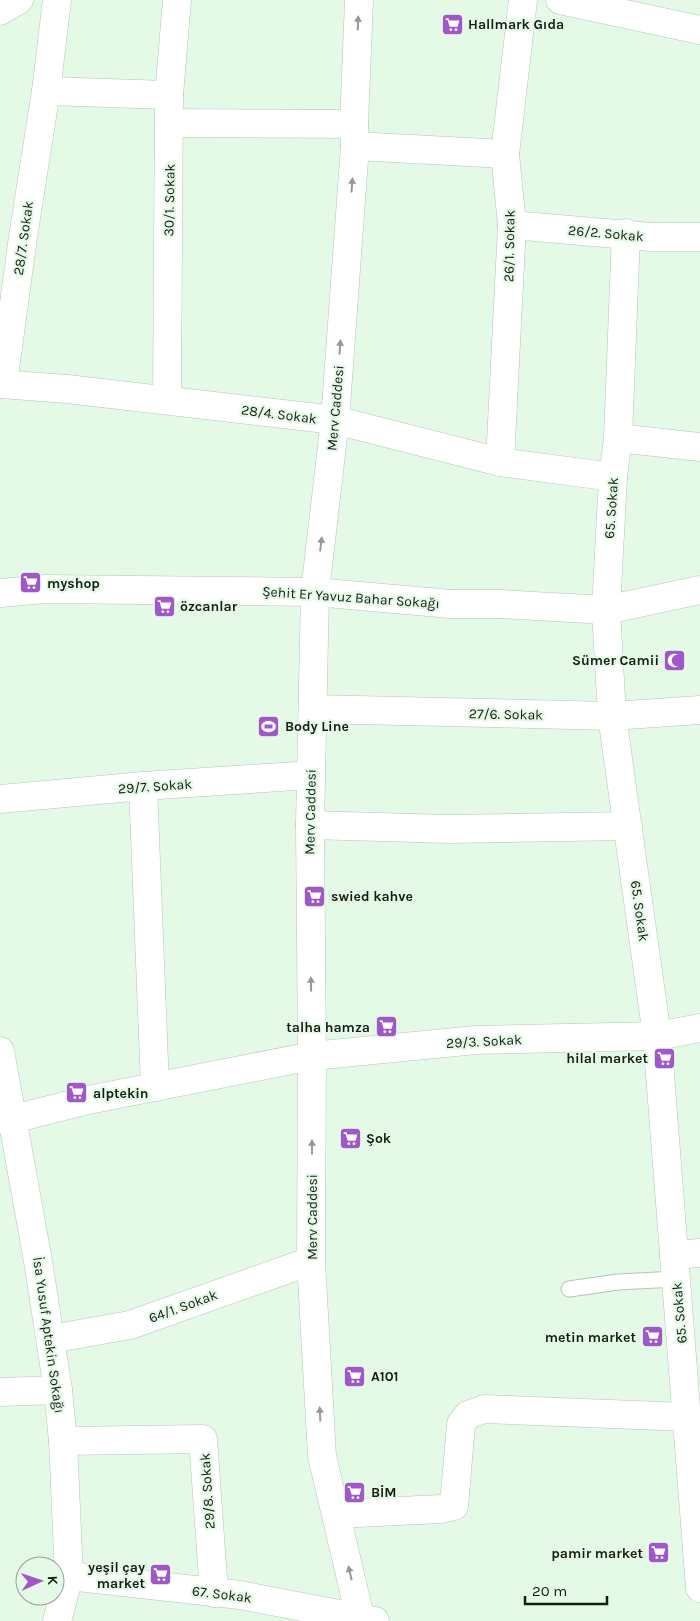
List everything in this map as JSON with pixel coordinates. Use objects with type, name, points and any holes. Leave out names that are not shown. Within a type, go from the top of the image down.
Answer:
[{"type":"street","points":[[0,11],[19,0]]},
{"type":"street","name":"28/7. Sokak","points":[[1,384],[46,92],[57,0]]},
{"type":"street","name":"30/1. Sokak","points":[[167,400],[170,123],[168,95],[177,0]]},
{"type":"street","name":"Merv Caddesi","points":[[359,0],[354,135],[335,420],[315,592],[310,825],[311,1261],[322,1456],[365,1620]]},
{"type":"street","name":"26/1. Sokak","points":[[500,462],[512,225],[505,154],[523,0]]},
{"type":"street","points":[[560,0],[700,30]]},
{"type":"street","points":[[46,92],[168,95]]},
{"type":"street","points":[[170,123],[354,135],[505,154]]},
{"type":"street","name":"26/2. Sokak","points":[[512,225],[651,237],[700,237]]},
{"type":"street","name":"65. Sokak","points":[[626,234],[618,438],[613,477],[606,610],[612,716],[657,1036],[684,1262],[687,1417],[700,1586]]},
{"type":"street","name":"28/4. Sokak","points":[[1,384],[67,389],[335,420],[500,462],[613,477]]},
{"type":"street","points":[[618,438],[700,447]]},
{"type":"street","name":"Şehit Er Yavuz Bahar Sokağı","points":[[0,593],[46,589],[315,592],[451,604],[501,604],[606,610],[700,590]]},
{"type":"street","name":"27/6. Sokak","points":[[313,709],[612,716],[700,710]]},
{"type":"street","name":"29/7. Sokak","points":[[0,799],[143,786],[311,775]]},
{"type":"street","points":[[143,786],[155,1087]]},
{"type":"street","points":[[310,825],[449,829],[628,826]]},
{"type":"street","name":"29/3. Sokak","points":[[6,1119],[88,1100],[312,1056],[476,1040],[657,1036],[700,1028]]},
{"type":"street","name":"İsa Yusuf Aptekin Sokağı","points":[[0,1052],[6,1119],[51,1340],[58,1390],[63,1441],[69,1576],[57,1621]]},
{"type":"street","name":"64/1. Sokak","points":[[51,1340],[130,1325],[311,1261]]},
{"type":"street","points":[[0,1392],[58,1390]]},
{"type":"street","points":[[336,1514],[454,1506],[461,1424],[468,1415],[484,1408],[687,1417]]},
{"type":"street","name":"29/8. Sokak","points":[[63,1441],[203,1438],[214,1593]]},
{"type":"street","name":"67. Sokak","points":[[69,1576],[240,1595],[365,1620]]},
{"type":"lane","points":[[569,1289],[618,1282],[684,1262]]},
{"type":"place","name":"Hallmark Gıda","points":[[452,24]]},
{"type":"place","name":"myshop","points":[[31,583]]},
{"type":"place","name":"özcanlar","points":[[164,606]]},
{"type":"place","name":"Sümer Camii","points":[[675,660]]},
{"type":"place","name":"Body Line","points":[[269,726]]},
{"type":"place","name":"swied kahve","points":[[315,896]]},
{"type":"place","name":"talha hamza","points":[[386,1027]]},
{"type":"place","name":"hilal market","points":[[664,1058]]},
{"type":"place","name":"alptekin","points":[[77,1093]]},
{"type":"place","name":"Şok","points":[[350,1138]]},
{"type":"place","name":"metin market","points":[[652,1337]]},
{"type":"place","name":"A101","points":[[355,1376]]},
{"type":"place","name":"BİM","points":[[355,1492]]},
{"type":"place","name":"pamir market","points":[[659,1553]]},
{"type":"place","name":"yeşil çay market","points":[[161,1575]]}]
